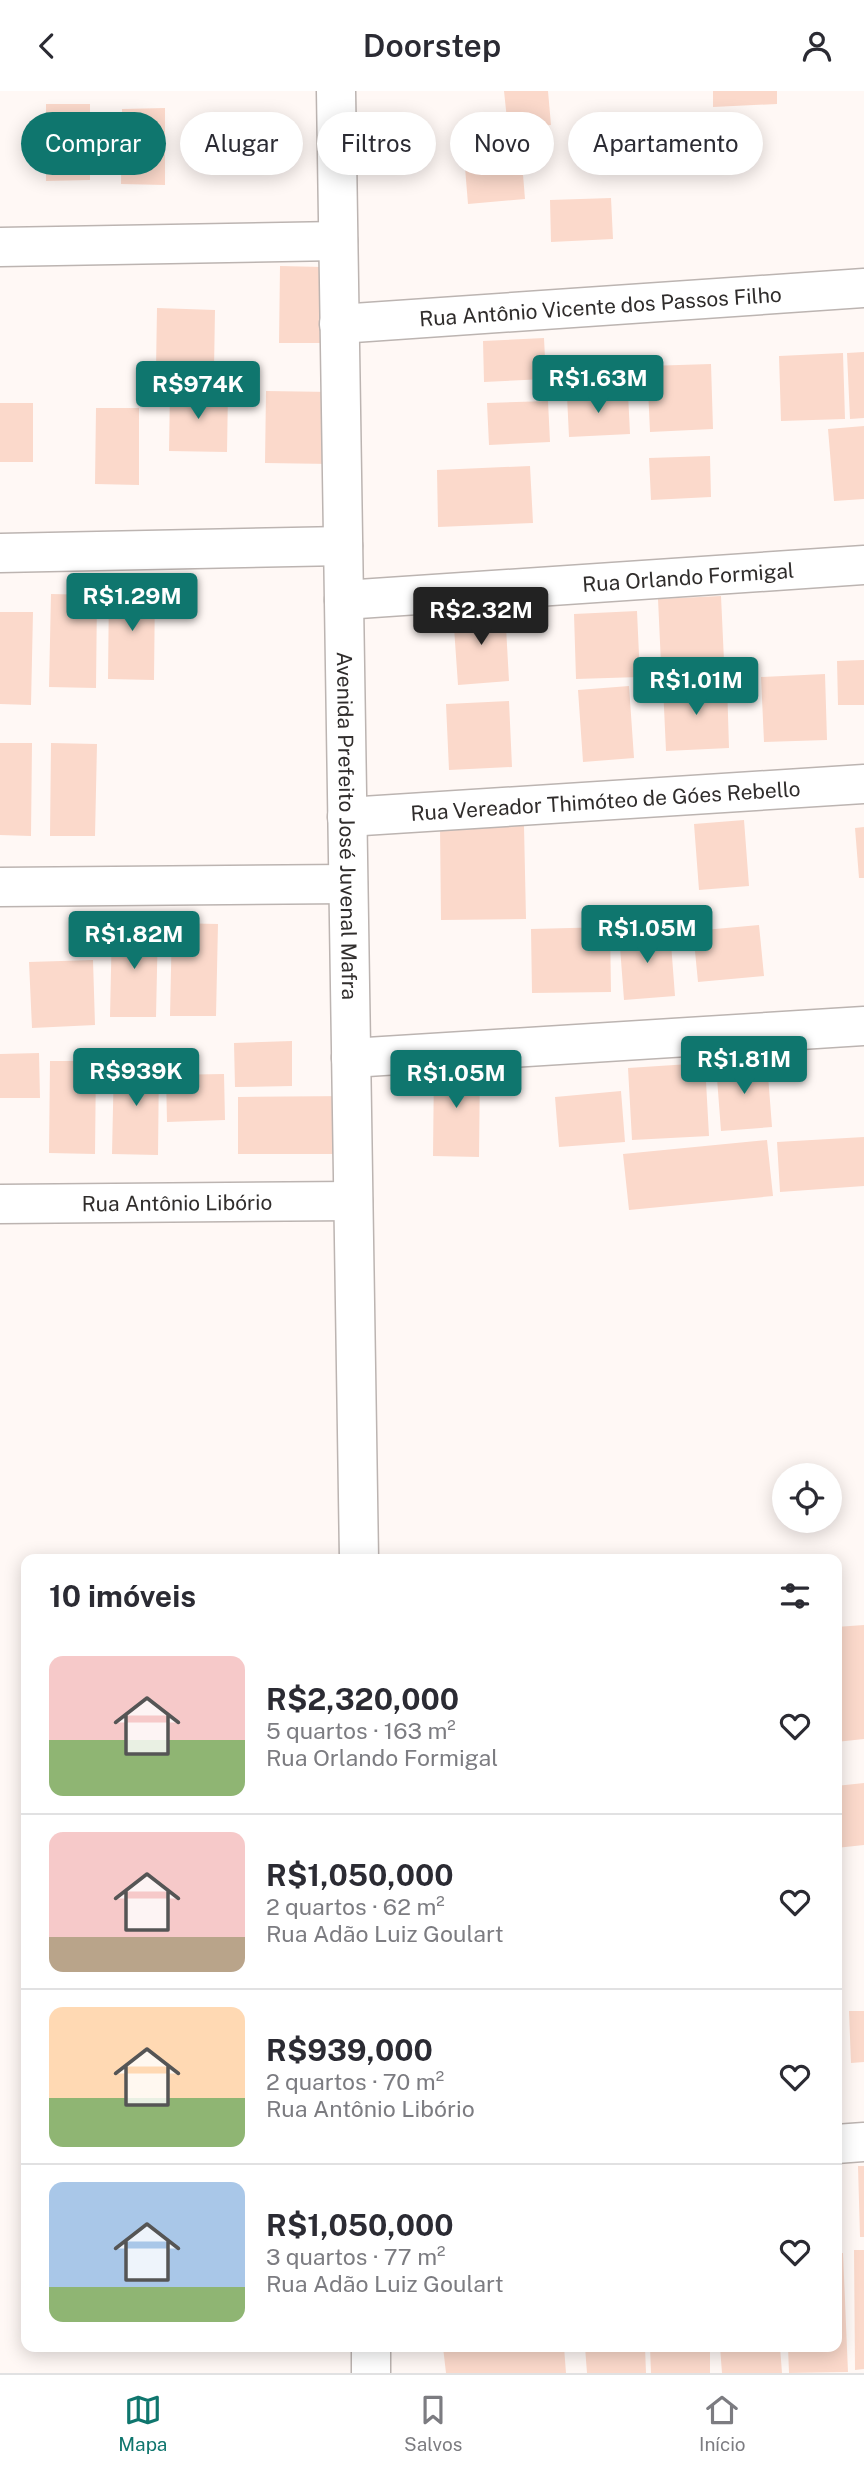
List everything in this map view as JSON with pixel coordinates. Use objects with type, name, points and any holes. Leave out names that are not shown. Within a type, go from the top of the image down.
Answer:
[{"type":"street","name":"Avenida Prefeito José Juvenal Mafra","points":[[336,91],[359,1554]]},
{"type":"street","points":[[0,247],[338,241]]},
{"type":"street","name":"Rua Antônio Vicente dos Passos Filho","points":[[339,324],[864,288]]},
{"type":"street","points":[[0,553],[343,545]]},
{"type":"street","name":"Rua Orlando Formigal","points":[[344,600],[864,565]]},
{"type":"street","name":"Rua Vereador Thimóteo de Góes Rebello","points":[[347,817],[864,785]]},
{"type":"street","points":[[0,887],[348,884]]},
{"type":"street","points":[[351,1058],[864,1026]]},
{"type":"street","name":"Rua Antônio Libório","points":[[0,1204],[353,1201]]},
{"type":"street","points":[[842,2144],[864,2142]]},
{"type":"street","points":[[371,2352],[371,2373]]},
{"type":"building","points":[[504,91],[548,91],[550,112],[506,112]]},
{"type":"building","points":[[713,91],[777,91],[777,104],[713,107]]},
{"type":"building","points":[[46,104],[90,104],[90,112],[46,112]]},
{"type":"building","points":[[165,108],[165,112],[122,112],[122,109]]},
{"type":"building","points":[[46,175],[90,175],[90,180],[46,181]]},
{"type":"building","points":[[121,175],[165,175],[165,185],[121,184]]},
{"type":"building","points":[[466,175],[523,175],[525,199],[468,204]]},
{"type":"building","points":[[611,198],[613,239],[551,242],[550,200]]},
{"type":"building","points":[[280,266],[323,267],[323,343],[279,343]]},
{"type":"building","points":[[157,308],[215,310],[214,370],[156,369]]},
{"type":"building","points":[[544,338],[546,379],[484,382],[483,341]]},
{"type":"building","points":[[864,352],[864,418],[850,419],[847,353]]},
{"type":"building","points":[[843,353],[845,419],[781,421],[779,356]]},
{"type":"building","points":[[711,364],[713,429],[650,432],[647,366]]},
{"type":"building","points":[[170,390],[228,391],[227,452],[169,451]]},
{"type":"building","points":[[266,391],[332,392],[331,464],[265,463]]},
{"type":"building","points":[[628,393],[630,434],[569,437],[567,396]]},
{"type":"building","points":[[548,401],[550,442],[489,445],[487,403]]},
{"type":"building","points":[[0,403],[33,403],[33,462],[0,462]]},
{"type":"building","points":[[96,408],[139,408],[139,485],[95,484]]},
{"type":"building","points":[[864,426],[864,499],[834,501],[828,429]]},
{"type":"building","points":[[710,456],[711,497],[651,500],[649,458]]},
{"type":"building","points":[[530,466],[533,523],[438,527],[437,470]]},
{"type":"building","points":[[109,586],[155,587],[154,680],[108,679]]},
{"type":"building","points":[[51,594],[97,595],[96,688],[49,687]]},
{"type":"building","points":[[721,596],[724,661],[661,664],[658,599]]},
{"type":"building","points":[[505,609],[509,681],[458,685],[453,613]]},
{"type":"building","points":[[637,611],[640,677],[576,679],[574,614]]},
{"type":"building","points":[[0,612],[33,612],[31,705],[0,704]]},
{"type":"building","points":[[864,660],[864,705],[838,705],[837,661]]},
{"type":"building","points":[[825,674],[827,740],[764,742],[761,677]]},
{"type":"building","points":[[727,683],[729,748],[666,751],[663,686]]},
{"type":"building","points":[[629,686],[634,758],[583,762],[578,690]]},
{"type":"building","points":[[509,701],[512,767],[449,770],[446,704]]},
{"type":"building","points":[[0,743],[32,743],[31,836],[0,835]]},
{"type":"building","points":[[51,743],[97,744],[95,836],[50,836]]},
{"type":"building","points":[[744,820],[749,886],[699,890],[694,824]]},
{"type":"building","points":[[524,826],[526,919],[441,920],[440,827]]},
{"type":"building","points":[[864,827],[864,878],[859,878],[855,828]]},
{"type":"building","points":[[172,923],[218,924],[216,1016],[170,1016]]},
{"type":"building","points":[[112,924],[158,924],[156,1017],[110,1017]]},
{"type":"building","points":[[759,925],[764,976],[698,982],[693,931]]},
{"type":"building","points":[[610,927],[611,992],[532,993],[531,929]]},
{"type":"building","points":[[670,930],[675,996],[624,1000],[619,934]]},
{"type":"building","points":[[93,960],[95,1025],[32,1028],[29,962]]},
{"type":"building","points":[[292,1041],[292,1086],[235,1087],[234,1043]]},
{"type":"building","points":[[39,1053],[40,1098],[0,1098],[0,1054]]},
{"type":"building","points":[[50,1061],[96,1061],[95,1154],[49,1153]]},
{"type":"building","points":[[114,1061],[159,1062],[158,1155],[112,1154]]},
{"type":"building","points":[[767,1062],[772,1127],[721,1131],[716,1065]]},
{"type":"building","points":[[705,1063],[709,1136],[632,1140],[628,1068]]},
{"type":"building","points":[[434,1064],[480,1065],[479,1157],[433,1156]]},
{"type":"building","points":[[224,1074],[225,1120],[167,1122],[166,1075]]},
{"type":"building","points":[[621,1091],[625,1142],[559,1147],[555,1097]]},
{"type":"building","points":[[350,1096],[350,1154],[238,1154],[238,1097]]},
{"type":"building","points":[[864,1137],[864,1186],[780,1192],[777,1142]]},
{"type":"building","points":[[767,1140],[773,1196],[629,1210],[623,1154]]},
{"type":"building","points":[[864,1625],[864,1739],[842,1741],[842,1627]]},
{"type":"building","points":[[864,1783],[864,1845],[842,1847],[842,1785]]},
{"type":"building","points":[[849,2011],[864,2011],[864,2062],[851,2063]]},
{"type":"building","points":[[858,2166],[864,2166],[864,2237],[860,2237]]},
{"type":"building","points":[[854,2250],[864,2250],[864,2369],[855,2370]]},
{"type":"building","points":[[843,2253],[848,2372],[789,2373],[788,2352],[842,2352]]},
{"type":"building","points":[[444,2352],[564,2352],[566,2373],[446,2373]]},
{"type":"building","points":[[585,2352],[645,2352],[646,2373],[587,2373]]},
{"type":"building","points":[[650,2352],[710,2352],[710,2373],[651,2373]]},
{"type":"building","points":[[720,2352],[780,2352],[782,2373],[722,2373]]}]
